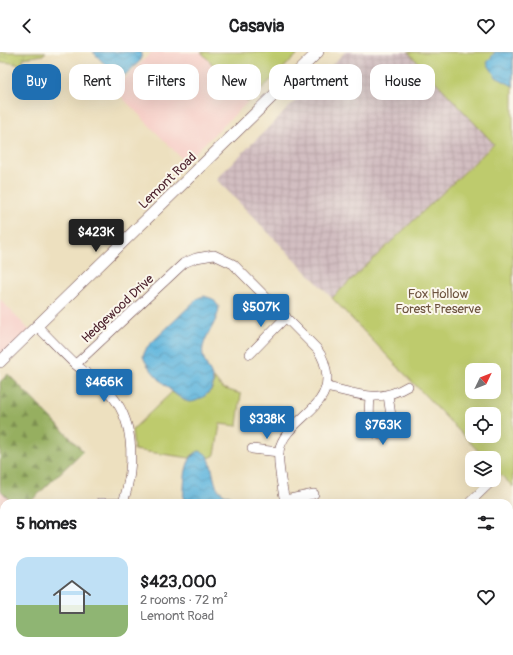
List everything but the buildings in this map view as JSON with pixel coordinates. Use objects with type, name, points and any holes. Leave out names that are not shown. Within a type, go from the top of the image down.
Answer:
[{"type":"main road","name":"Lemont Road","points":[[0,362],[318,52]]},
{"type":"street","name":"Hedgewood Drive","points":[[76,364],[184,263],[196,258],[214,255],[238,267],[317,349],[324,360],[326,367],[327,387]]},
{"type":"street","points":[[250,354],[286,317]]},
{"type":"street","points":[[37,326],[112,396],[126,419],[131,451],[124,499]]},
{"type":"street","points":[[285,499],[279,452],[287,436],[319,402],[327,387],[370,397],[396,394],[408,386]]},
{"type":"street","points":[[370,397],[371,427],[378,435],[383,436],[387,434],[392,427],[388,395]]},
{"type":"street","points":[[252,449],[279,452]]},
{"type":"street","points":[[473,499],[486,487]]},
{"type":"street","points":[[293,499],[314,494]]},
{"type":"shaded area","points":[[152,52],[201,52],[212,64],[207,64],[207,100],[246,100],[248,102],[185,162],[125,100],[125,78],[133,70],[133,100],[199,100],[199,64],[140,64]]},
{"type":"shaded area","points":[[345,52],[408,52],[419,64],[370,64],[370,100],[435,100],[435,81],[494,143],[332,298],[216,179],[296,100],[362,100],[362,64],[333,64]]},
{"type":"shaded area","points":[[0,299],[31,332],[0,362]]},
{"type":"shaded area","points":[[0,490],[9,499],[0,499]]},
{"type":"green space","points":[[0,52],[46,52],[43,55],[24,58],[21,64],[7,62],[0,63]]},
{"type":"green space","points":[[201,52],[300,52],[288,64],[269,64],[269,82],[261,90],[261,64],[212,64]]},
{"type":"green space","name":"Fox Hollow Forest Preserve","points":[[408,52],[513,52],[513,487],[501,475],[501,451],[478,451],[471,443],[501,443],[501,407],[465,407],[465,437],[332,298],[494,144],[435,81],[435,64],[419,64]]},
{"type":"green space","points":[[8,374],[83,451],[33,499],[9,499],[0,490],[0,382]]},
{"type":"green space","points":[[214,378],[222,388],[241,394],[237,426],[220,424],[215,455],[209,458],[205,454],[192,455],[190,458],[134,450],[132,430],[172,392],[185,401],[200,398],[209,393],[212,389]]},
{"type":"water","points":[[93,52],[141,52],[141,60],[137,64],[133,64],[133,68],[125,75],[125,64],[105,64]]},
{"type":"water","points":[[495,52],[513,52],[513,86],[496,77],[487,63]]},
{"type":"water","points":[[204,296],[213,299],[219,307],[216,318],[203,347],[204,360],[210,372],[213,383],[211,389],[206,395],[196,401],[189,402],[170,390],[163,383],[145,362],[143,356],[147,347],[198,298]]},
{"type":"water","points":[[199,451],[208,457],[216,486],[219,490],[228,496],[244,499],[183,499],[185,474],[187,466],[194,455]]}]
